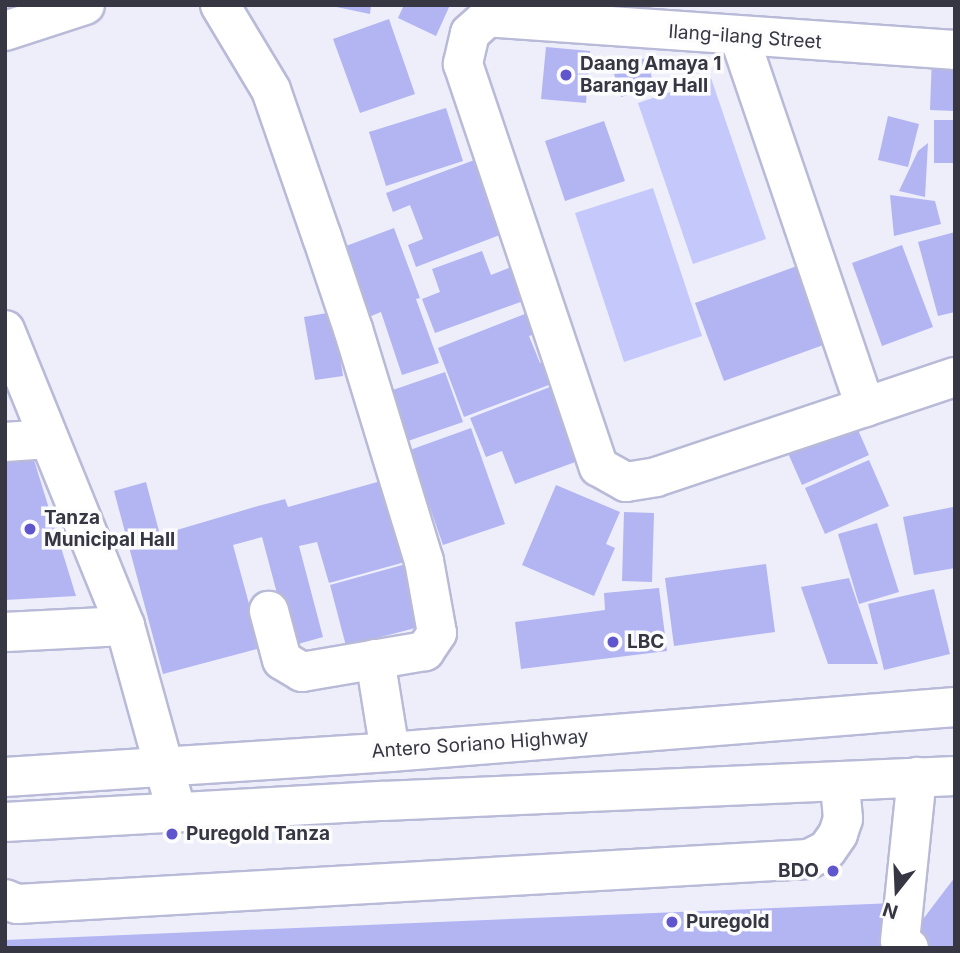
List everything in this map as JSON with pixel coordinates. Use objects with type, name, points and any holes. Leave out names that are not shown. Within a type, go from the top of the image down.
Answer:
[{"type":"street","points":[[5,31],[85,5]]},
{"type":"street","points":[[220,5],[271,90],[354,328],[424,561],[437,632],[425,651],[302,672],[282,660],[269,611]]},
{"type":"street","name":"Ilang-ilang Street","points":[[955,50],[739,36],[538,14],[488,17],[470,33],[463,64],[599,467],[626,482],[656,477],[955,377]]},
{"type":"street","points":[[739,36],[865,407]]},
{"type":"street","points":[[5,330],[125,626],[177,813]]},
{"type":"street","points":[[5,442],[49,439]]},
{"type":"street","points":[[5,632],[125,626]]},
{"type":"street","points":[[375,659],[390,752]]},
{"type":"street","name":"Antero Soriano Highway","points":[[5,778],[390,752],[955,706]]},
{"type":"street","points":[[5,822],[955,776]]},
{"type":"street","points":[[909,948],[900,941],[917,777]]},
{"type":"street","points":[[5,899],[17,904],[809,859],[827,850],[838,834],[843,819],[840,781]]},
{"type":"shaded area","points":[[711,78],[766,239],[693,264],[638,103]]},
{"type":"shaded area","points":[[653,188],[702,336],[624,362],[575,213]]},
{"type":"building","points":[[327,5],[371,5],[370,14]]},
{"type":"building","points":[[404,5],[450,5],[436,36],[398,18]]},
{"type":"building","points":[[389,19],[415,94],[360,113],[333,39]]},
{"type":"building","name":"Daang Amaya 1 Barangay Hall","points":[[546,47],[590,51],[586,103],[541,99]]},
{"type":"building","points":[[932,57],[955,58],[955,111],[930,110]]},
{"type":"building","points":[[646,58],[655,88],[621,97],[612,67]]},
{"type":"building","points":[[446,108],[463,161],[386,186],[369,132]]},
{"type":"building","points":[[888,116],[919,124],[908,167],[878,160]]},
{"type":"building","points":[[934,120],[955,120],[955,163],[934,163]]},
{"type":"building","points":[[604,121],[625,181],[565,201],[545,141]]},
{"type":"building","points":[[928,143],[925,197],[899,191],[918,151]]},
{"type":"building","points":[[477,159],[505,233],[416,267],[408,245],[423,239],[410,205],[393,212],[386,193]]},
{"type":"building","points":[[890,195],[935,201],[941,224],[894,236]]},
{"type":"building","points":[[394,228],[420,298],[416,299],[439,363],[402,375],[381,312],[364,319],[338,249]]},
{"type":"building","points":[[955,232],[955,312],[938,316],[918,242]]},
{"type":"building","points":[[902,245],[933,327],[882,346],[852,263]]},
{"type":"building","points":[[482,251],[491,275],[516,265],[529,299],[435,333],[422,299],[440,292],[432,269]]},
{"type":"building","points":[[797,266],[826,344],[724,381],[695,303]]},
{"type":"building","points":[[333,312],[343,376],[315,380],[304,317]]},
{"type":"building","points":[[530,312],[538,333],[529,336],[540,363],[545,361],[554,383],[464,417],[438,348]]},
{"type":"building","points":[[445,372],[463,422],[405,442],[387,392]]},
{"type":"building","points":[[550,387],[578,461],[515,484],[502,451],[486,457],[470,418]]},
{"type":"building","points":[[851,414],[869,455],[802,485],[784,444]]},
{"type":"building","points":[[471,428],[505,524],[443,545],[410,450]]},
{"type":"building","name":"Tanza Municipal Hall","points":[[34,460],[76,596],[5,600],[5,461]]},
{"type":"building","points":[[869,460],[889,506],[825,534],[805,488]]},
{"type":"building","points":[[381,481],[405,562],[329,583],[317,542],[299,546],[323,637],[291,646],[262,537],[233,545],[261,648],[163,674],[114,491],[146,482],[160,535],[285,499],[288,507]]},
{"type":"building","points":[[556,485],[620,512],[606,544],[615,548],[594,596],[522,565]]},
{"type":"building","points":[[953,507],[955,568],[914,575],[903,517]]},
{"type":"building","points":[[624,512],[654,513],[652,582],[622,581]]},
{"type":"building","points":[[877,523],[899,592],[859,604],[838,534]]},
{"type":"building","points":[[406,564],[423,626],[346,646],[330,585]]},
{"type":"building","points":[[766,564],[775,632],[674,646],[665,578]]},
{"type":"building","points":[[849,578],[878,664],[828,664],[801,587]]},
{"type":"building","points":[[659,588],[667,651],[521,669],[515,622],[605,610],[604,593]]},
{"type":"building","points":[[934,589],[950,654],[884,670],[868,604]]},
{"type":"building","points":[[955,877],[955,948],[928,948],[911,935]]},
{"type":"building","name":"Puregold","points":[[894,903],[895,948],[5,948],[5,940]]},
{"type":"place","name":"Daang Amaya 1 Barangay Hall","points":[[566,75]]},
{"type":"place","name":"Tanza Municipal Hall","points":[[30,529]]},
{"type":"place","name":"LBC","points":[[613,642]]},
{"type":"place","name":"Puregold Tanza","points":[[172,834]]},
{"type":"place","name":"BDO","points":[[833,871]]},
{"type":"place","name":"Puregold","points":[[672,922]]}]
